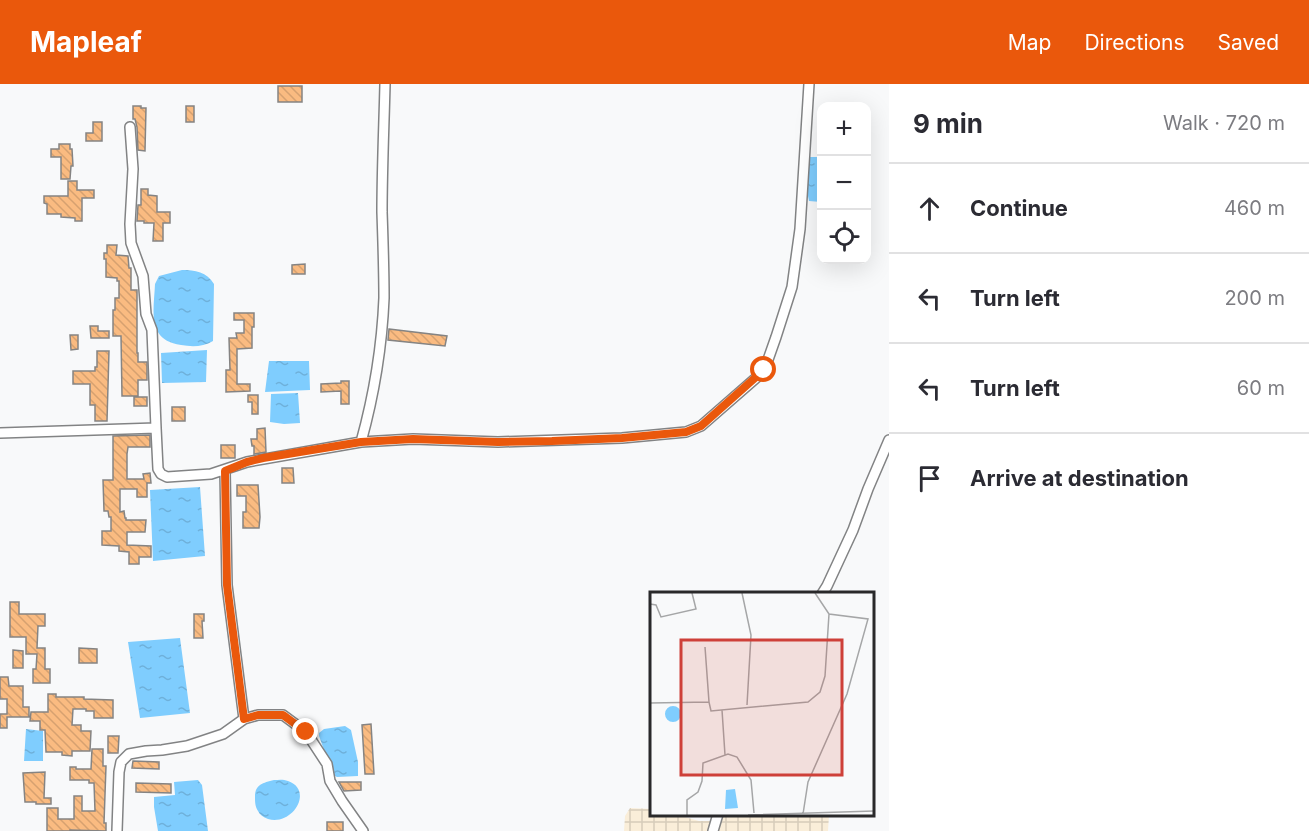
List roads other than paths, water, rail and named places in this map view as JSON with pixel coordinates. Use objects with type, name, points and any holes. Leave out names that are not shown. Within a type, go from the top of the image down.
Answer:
[{"type":"street","points":[[361,442],[375,381],[384,300],[382,211],[385,84]]},
{"type":"street","points":[[130,127],[133,169],[131,243],[143,276],[146,314],[152,330],[158,469],[167,477],[212,474],[255,460],[361,442],[413,439],[498,442],[622,438],[686,432],[701,426],[764,370],[792,287],[800,229],[808,84]]},
{"type":"street","points":[[0,433],[156,428]]},
{"type":"street","points":[[823,592],[853,530],[867,489],[889,440]]},
{"type":"street","points":[[225,471],[227,585],[244,719]]},
{"type":"street","points":[[117,831],[118,772],[121,762],[129,754],[187,746],[223,734],[244,719],[258,715],[283,715],[306,732],[327,764],[330,781],[363,831]]},
{"type":"street","points":[[713,831],[717,816]]},
{"type":"water","points":[[810,157],[817,157],[817,202],[809,201],[807,168]]},
{"type":"water","points":[[182,270],[200,272],[214,284],[213,341],[205,344],[189,346],[170,342],[157,330],[154,313],[155,284],[159,276]]},
{"type":"water","points":[[207,350],[206,382],[162,383],[161,353]]},
{"type":"water","points":[[269,361],[309,361],[310,390],[265,392]]},
{"type":"water","points":[[298,393],[300,423],[270,422],[271,394]]},
{"type":"water","points":[[200,487],[205,556],[153,561],[150,490]]},
{"type":"water","points":[[180,638],[190,713],[140,718],[128,642]]},
{"type":"water","points":[[345,726],[351,730],[358,762],[358,776],[337,777],[333,775],[319,736],[324,729]]},
{"type":"water","points":[[26,729],[43,731],[43,761],[24,761]]},
{"type":"water","points":[[198,780],[202,785],[208,831],[158,831],[154,797],[175,795],[174,782]]},
{"type":"water","points":[[274,780],[288,781],[296,786],[300,799],[292,812],[277,820],[262,816],[255,802],[256,789],[263,783]]}]
